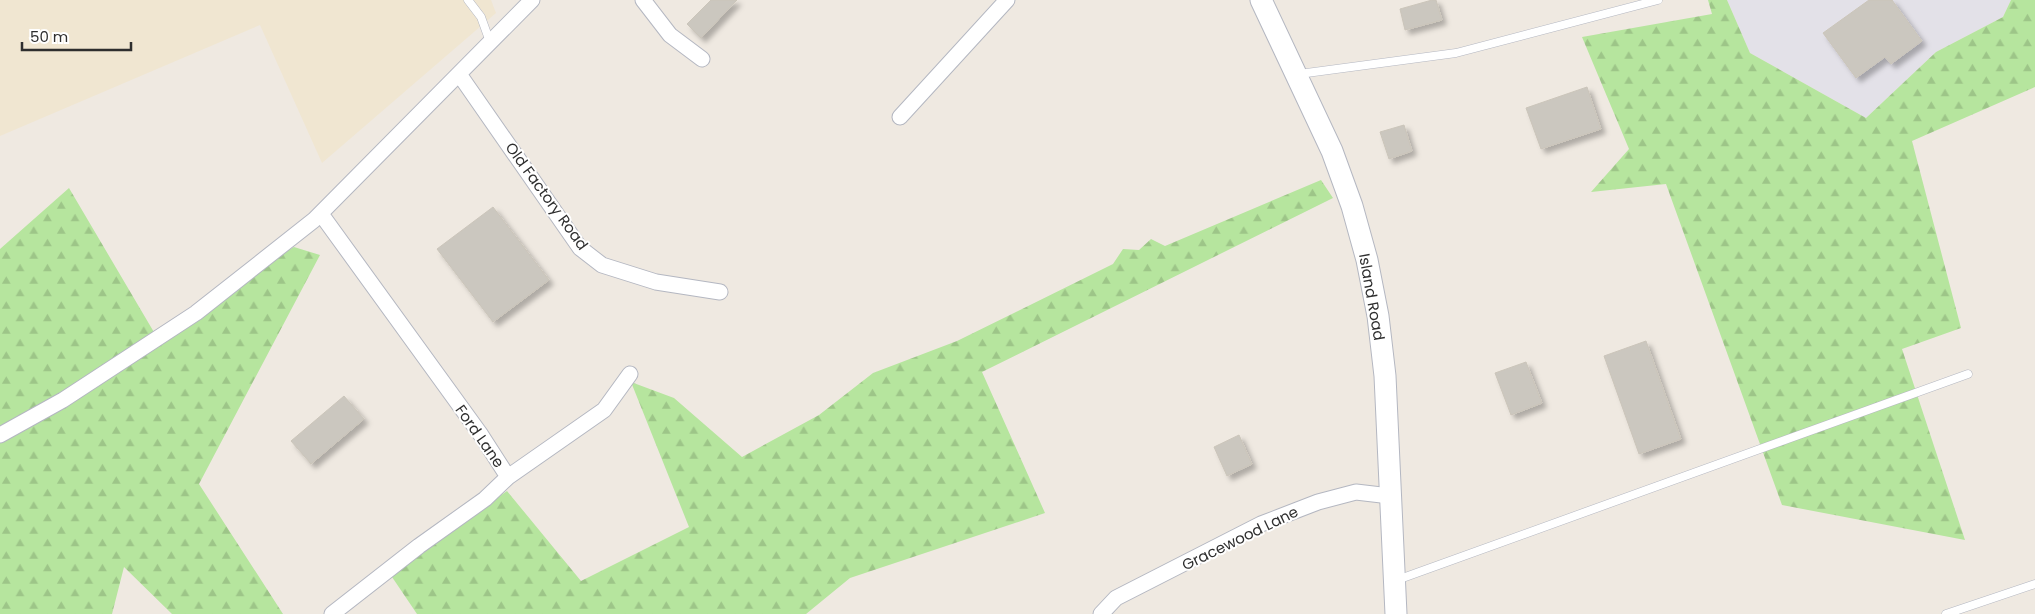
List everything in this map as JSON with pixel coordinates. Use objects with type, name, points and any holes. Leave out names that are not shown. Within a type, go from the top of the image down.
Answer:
[{"type":"street","points":[[0,435],[63,400],[196,313],[321,214],[532,0]]},
{"type":"street","points":[[643,0],[670,35],[702,59]]},
{"type":"street","points":[[900,117],[1007,0]]},
{"type":"street","name":"Island Road","points":[[1261,0],[1332,151],[1352,206],[1367,260],[1378,316],[1385,376],[1396,614]]},
{"type":"street","name":"Old Factory Road","points":[[459,74],[580,248],[602,265],[656,282],[720,292]]},
{"type":"street","name":"Ford Lane","points":[[321,214],[481,435],[508,477],[484,499],[419,546],[332,614]]},
{"type":"street","points":[[508,477],[604,410],[630,374]]},
{"type":"street","name":"Gracewood Lane","points":[[1101,614],[1116,598],[1261,524],[1318,502],[1356,492],[1390,496]]},
{"type":"lane","points":[[468,0],[481,17],[490,43]]},
{"type":"lane","points":[[1297,74],[1456,53],[1658,0]]},
{"type":"lane","points":[[1395,581],[1968,374]]},
{"type":"lane","points":[[1946,614],[2035,584]]},
{"type":"shaded area","points":[[0,0],[491,0],[496,13],[322,163],[260,25],[0,136]]},
{"type":"shaded area","points":[[1727,0],[2011,0],[2003,17],[1936,52],[1866,118],[1750,53]]},
{"type":"green space","points":[[1708,0],[1727,0],[1750,53],[1866,118],[1936,52],[2003,17],[2011,0],[2035,0],[2035,87],[1912,141],[1961,328],[1902,349],[1965,540],[1782,505],[1666,184],[1591,192],[1629,149],[1582,37],[1712,14]]},
{"type":"green space","points":[[1321,180],[1333,198],[982,372],[1045,513],[850,578],[806,614],[417,614],[390,574],[507,491],[581,581],[689,527],[631,382],[674,398],[742,457],[819,415],[873,373],[957,341],[1113,264],[1123,249],[1139,250],[1151,239],[1165,246]]},
{"type":"green space","points":[[69,188],[158,339],[248,272],[294,247],[320,255],[199,484],[283,614],[172,614],[124,567],[112,614],[0,614],[0,249]]},
{"type":"building","points":[[711,0],[737,0],[701,38],[687,24]]},
{"type":"building","points":[[1436,0],[1442,20],[1405,30],[1400,9]]},
{"type":"building","points":[[1869,0],[1892,0],[1922,41],[1891,64],[1885,57],[1856,78],[1823,33]]},
{"type":"building","points":[[1587,87],[1601,129],[1541,149],[1526,108]]},
{"type":"building","points":[[1404,125],[1412,151],[1389,159],[1380,132]]},
{"type":"building","points":[[493,207],[549,280],[493,322],[437,249]]},
{"type":"building","points":[[1646,341],[1681,439],[1639,454],[1604,356]]},
{"type":"building","points":[[1526,362],[1542,403],[1511,415],[1495,373]]},
{"type":"building","points":[[344,396],[364,419],[311,464],[291,441]]},
{"type":"building","points":[[1239,435],[1252,464],[1227,476],[1214,447]]}]
